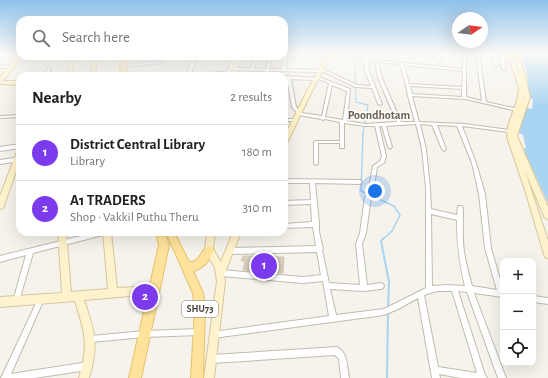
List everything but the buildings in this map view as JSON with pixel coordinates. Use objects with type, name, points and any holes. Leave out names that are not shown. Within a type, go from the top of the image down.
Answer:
[{"type":"main road","points":[[134,378],[164,246],[161,236]]},
{"type":"main road","name":"SHU73","points":[[172,236],[198,293],[200,332],[197,378]]},
{"type":"main road","points":[[164,246],[171,243],[176,244]]},
{"type":"main road","points":[[185,264],[193,267],[200,264],[209,250]]},
{"type":"street","points":[[0,81],[8,72]]},
{"type":"street","points":[[288,135],[300,114],[318,72]]},
{"type":"street","points":[[323,72],[358,86],[372,87]]},
{"type":"street","points":[[367,72],[380,104]]},
{"type":"street","points":[[379,72],[380,78],[400,124]]},
{"type":"street","points":[[404,72],[424,149],[428,211],[429,290]]},
{"type":"street","points":[[464,98],[466,72]]},
{"type":"street","points":[[480,72],[484,102]]},
{"type":"street","points":[[516,72],[521,91],[517,110],[509,131],[510,137],[529,190],[548,254]]},
{"type":"street","points":[[522,72],[527,96],[514,136],[548,216]]},
{"type":"street","points":[[316,163],[316,142],[342,145],[343,122],[349,90],[315,78],[289,78],[294,107],[300,114],[323,119],[343,122],[363,125],[417,123],[459,125],[509,131]]},
{"type":"street","points":[[0,81],[16,83]]},
{"type":"street","points":[[323,119],[331,83]]},
{"type":"street","points":[[407,85],[465,88]]},
{"type":"street","points":[[409,95],[464,98],[517,110]]},
{"type":"street","points":[[0,117],[16,116]]},
{"type":"street","points":[[288,120],[296,120]]},
{"type":"street","points":[[434,124],[444,149]]},
{"type":"street","points":[[364,288],[359,244],[363,233],[375,166],[382,162],[384,156],[377,125]]},
{"type":"street","points":[[384,125],[390,147]]},
{"type":"street","points":[[459,125],[474,163],[482,194],[488,248],[500,287]]},
{"type":"street","points":[[0,148],[16,146]]},
{"type":"street","points":[[0,162],[16,160]]},
{"type":"street","points":[[0,206],[2,195],[16,164]]},
{"type":"street","points":[[288,181],[360,182]]},
{"type":"street","points":[[312,182],[316,224],[333,319]]},
{"type":"street","points":[[288,203],[314,202]]},
{"type":"street","points":[[460,208],[460,240],[462,260],[502,378]]},
{"type":"street","points":[[428,211],[460,218]]},
{"type":"street","points":[[288,226],[316,224]]},
{"type":"street","points":[[63,236],[67,297]]},
{"type":"street","points":[[0,259],[92,236]]},
{"type":"street","points":[[106,236],[113,293]]},
{"type":"street","points":[[211,236],[209,250],[221,273]]},
{"type":"street","points":[[209,378],[221,273],[235,236]]},
{"type":"street","points":[[229,251],[320,249]]},
{"type":"street","points":[[16,301],[30,252]]},
{"type":"street","points":[[221,273],[303,280],[325,278]]},
{"type":"street","points":[[327,286],[364,288],[381,286]]},
{"type":"street","points":[[213,335],[384,312],[392,310],[429,290],[454,288],[500,294]]},
{"type":"street","points":[[435,370],[483,378],[454,288]]},
{"type":"street","points":[[0,302],[154,290]]},
{"type":"street","points":[[421,294],[436,378]]},
{"type":"street","points":[[78,296],[91,339],[88,366],[84,378]]},
{"type":"street","points":[[5,378],[41,299]]},
{"type":"street","points":[[536,299],[548,301]]},
{"type":"street","points":[[91,339],[144,334],[200,332]]},
{"type":"street","points":[[212,359],[332,351],[340,353],[344,363],[345,378]]},
{"type":"street","points":[[9,378],[88,366]]},
{"type":"water","points":[[527,72],[548,72],[548,203],[523,149],[526,148],[523,135],[518,132],[527,108],[532,109],[533,100],[529,97]]},
{"type":"waterway","points":[[355,72],[356,102],[368,105],[363,134]]},
{"type":"waterway","points":[[363,133],[361,191],[394,206],[400,215],[392,231],[383,239]]},
{"type":"waterway","points":[[383,239],[381,241],[389,282],[388,308]]},
{"type":"waterway","points":[[387,378],[388,311]]},
{"type":"place","name":"District Central Library","points":[[264,266]]},
{"type":"place","name":"A1 TRADERS","points":[[145,297]]},
{"type":"district","name":"Poondhotam","points":[[379,115]]}]
